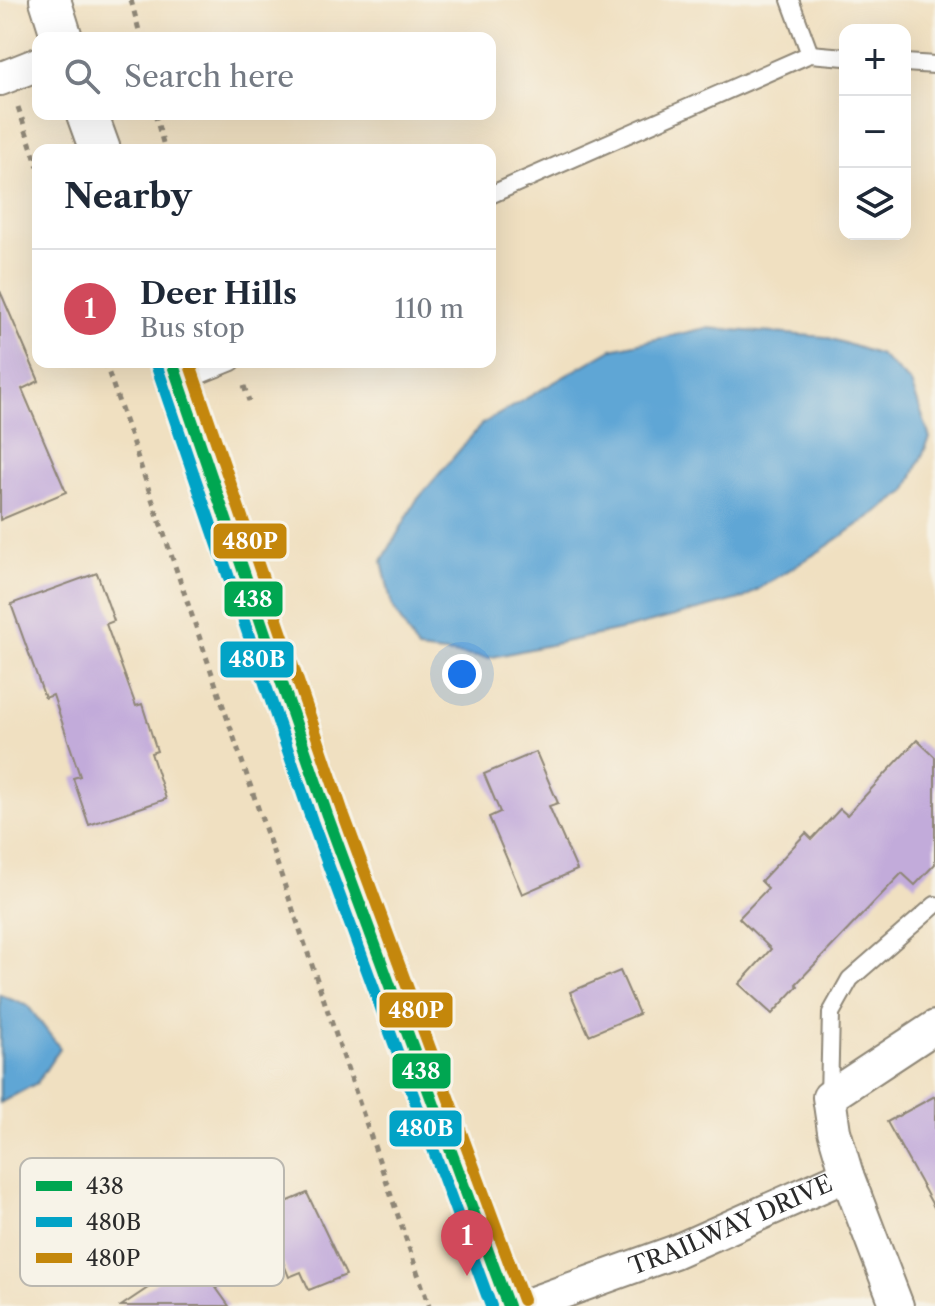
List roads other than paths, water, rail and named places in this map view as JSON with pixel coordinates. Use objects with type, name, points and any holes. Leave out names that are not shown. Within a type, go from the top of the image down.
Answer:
[{"type":"street","points":[[50,0],[60,32]]},
{"type":"street","points":[[0,79],[32,66]]},
{"type":"street","points":[[89,120],[98,144]]},
{"type":"street","points":[[176,372],[327,815],[508,1306]]},
{"type":"street","points":[[829,1097],[935,1027]]},
{"type":"street","name":"TRAILWAY DRIVE","points":[[829,1097],[834,1131],[847,1175],[897,1306]]},
{"type":"street","name":"TRAILWAY DRIVE","points":[[524,1306],[674,1252],[847,1175]]},
{"type":"lane","points":[[790,0],[810,54]]},
{"type":"lane","points":[[496,192],[810,54],[839,56]]},
{"type":"lane","points":[[911,63],[935,65]]},
{"type":"lane","points":[[176,372],[198,368]]},
{"type":"lane","points":[[829,1097],[831,1013],[837,1002],[850,979],[935,905]]},
{"type":"water","points":[[706,328],[826,337],[880,355],[911,383],[930,438],[906,492],[744,598],[625,629],[488,658],[418,650],[392,606],[382,561],[416,501],[482,424],[612,349]]},
{"type":"water","points":[[0,995],[28,1006],[60,1048],[37,1083],[0,1103]]},
{"type":"place","name":"Deer Hills","points":[[467,1276]]}]
